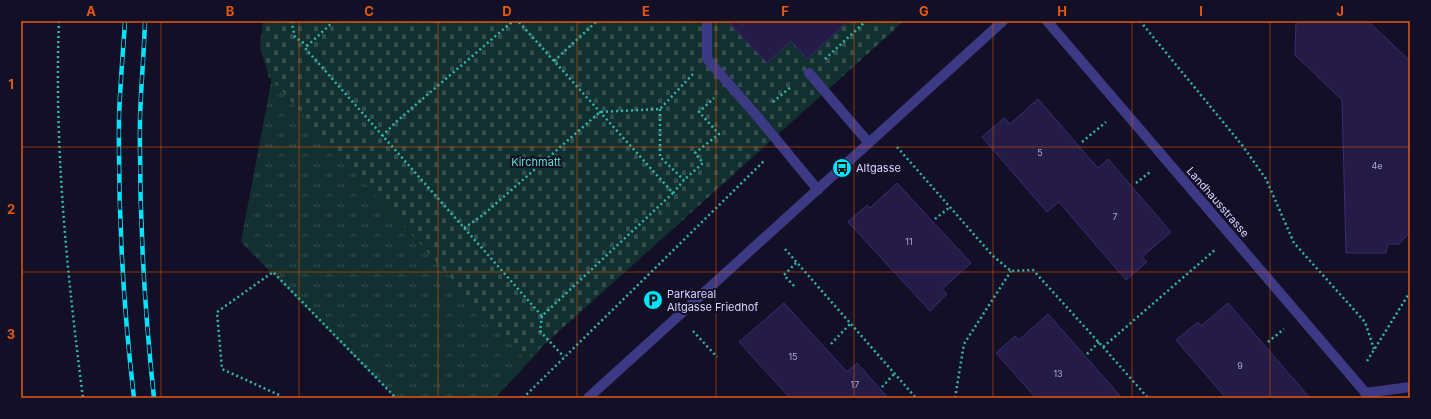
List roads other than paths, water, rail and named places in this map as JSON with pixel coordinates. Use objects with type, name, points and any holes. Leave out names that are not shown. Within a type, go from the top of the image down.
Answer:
[{"type":"street","points":[[707,21],[707,59],[818,190]]},
{"type":"street","points":[[588,398],[1003,21]]},
{"type":"street","name":"Landhausstrasse","points":[[1047,21],[1354,380],[1364,395]]},
{"type":"street","points":[[810,73],[869,143]]},
{"type":"street","points":[[1364,395],[1410,387]]},
{"type":"railway","points":[[125,21],[119,118],[119,188],[124,293],[134,398]]},
{"type":"railway","points":[[145,21],[140,118],[140,188],[147,328],[154,398]]},
{"type":"place","name":"Altgasse","points":[[842,168]]},
{"type":"place","name":"Parkareal Altgasse Friedhof","points":[[653,300]]},
{"type":"park label","name":"Kirchmatt","points":[[536,162]]}]
